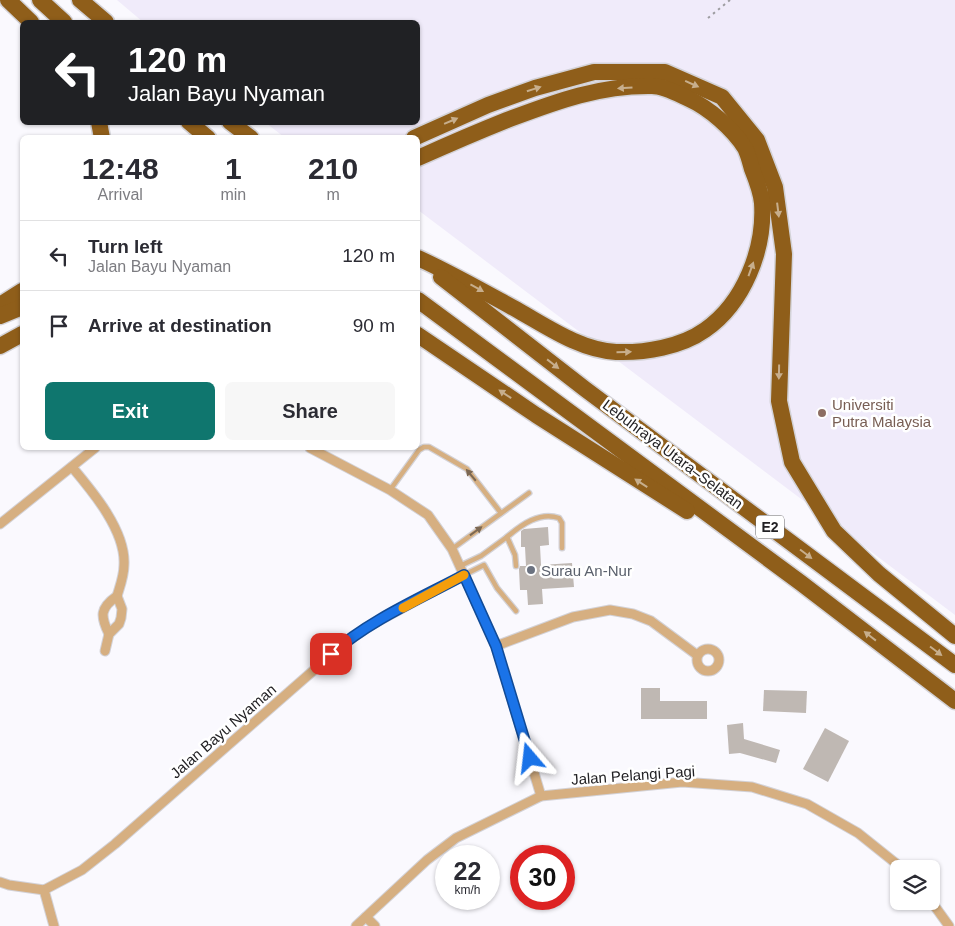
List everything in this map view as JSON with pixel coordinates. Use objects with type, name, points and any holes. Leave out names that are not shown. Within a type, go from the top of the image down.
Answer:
[{"type":"highway","points":[[8,0],[29,20]]},
{"type":"highway","points":[[40,0],[62,20]]},
{"type":"highway","points":[[80,0],[104,20]]},
{"type":"highway","points":[[420,135],[535,88],[594,72],[665,72],[722,97],[756,140],[775,187],[784,254],[779,402],[792,462],[834,531],[879,574],[955,636]]},
{"type":"highway","points":[[420,157],[457,140],[556,101],[610,89],[655,86],[694,101],[709,110],[745,148],[762,200],[762,227],[750,273],[725,312],[704,331],[682,342],[656,349],[615,352],[570,340],[447,271],[420,259]]},
{"type":"highway","points":[[193,125],[204,135]]},
{"type":"highway","points":[[234,125],[247,135]]},
{"type":"highway","name":"Lebuhraya Utara–Selatan","points":[[420,260],[585,389],[955,665]]},
{"type":"highway","points":[[0,305],[20,292]]},
{"type":"highway","name":"Lebuhraya Utara–Selatan","points":[[420,301],[801,583],[955,701]]},
{"type":"highway","points":[[0,316],[20,307]]},
{"type":"highway","points":[[0,346],[20,335]]},
{"type":"highway","points":[[420,336],[641,483],[801,583]]},
{"type":"street","points":[[0,524],[93,450]]},
{"type":"street","points":[[314,450],[390,490],[428,515],[452,549],[496,646],[541,796]]},
{"type":"street","points":[[72,468],[95,494],[116,529],[124,556],[124,565],[117,596],[122,609],[121,618],[109,634],[105,651]]},
{"type":"street","name":"Jalan Bayu Nyaman","points":[[44,890],[82,870],[115,844],[346,642],[462,570]]},
{"type":"street","points":[[109,634],[102,616],[104,608],[110,600],[117,596]]},
{"type":"street","points":[[496,646],[573,617],[610,610],[633,614],[651,621],[697,655]]},
{"type":"street","name":"Jalan Pelangi Pagi","points":[[356,926],[427,860],[456,838],[541,796],[682,782],[752,787],[807,804],[858,832],[892,860]]},
{"type":"street","points":[[0,882],[8,885],[44,890],[54,926]]},
{"type":"street","points":[[937,910],[949,926]]},
{"type":"street","points":[[366,917],[375,926]]},
{"type":"lane","points":[[420,449],[424,446],[429,447],[467,470],[501,513]]},
{"type":"lane","points":[[390,490],[419,450]]},
{"type":"lane","points":[[452,549],[529,493]]},
{"type":"lane","points":[[462,570],[521,525],[533,519],[559,518],[562,524],[562,548]]},
{"type":"lane","points":[[507,537],[515,555],[516,566]]},
{"type":"lane","points":[[481,556],[484,565],[498,588],[516,611]]},
{"type":"lane","points":[[462,570],[484,565]]},
{"type":"path","points":[[708,18],[730,0]]},
{"type":"shaded area","name":"Universiti Putra Malaysia","points":[[117,0],[955,0],[955,615],[420,212],[420,135],[281,135],[269,125],[420,125],[420,20],[141,20]]},
{"type":"building","points":[[548,527],[549,545],[540,546],[541,565],[572,563],[574,587],[542,589],[543,604],[528,605],[527,590],[520,590],[519,569],[520,566],[526,566],[525,547],[521,547],[521,531],[524,529]]},
{"type":"building","points":[[641,688],[660,688],[660,701],[707,701],[707,719],[641,719]]},
{"type":"building","points":[[764,690],[807,691],[806,713],[763,711]]},
{"type":"building","points":[[743,723],[744,739],[780,750],[776,763],[740,753],[729,754],[727,725]]},
{"type":"building","points":[[825,728],[849,741],[828,782],[803,769]]},
{"type":"slow traffic","points":[[403,608],[464,575]]},
{"type":"place","name":"Universiti Putra Malaysia","points":[[822,413]]},
{"type":"place","name":"Surau An-Nur","points":[[531,570]]},
{"type":"route","points":[[331,654],[371,625],[464,575],[496,646],[530,758]]}]
